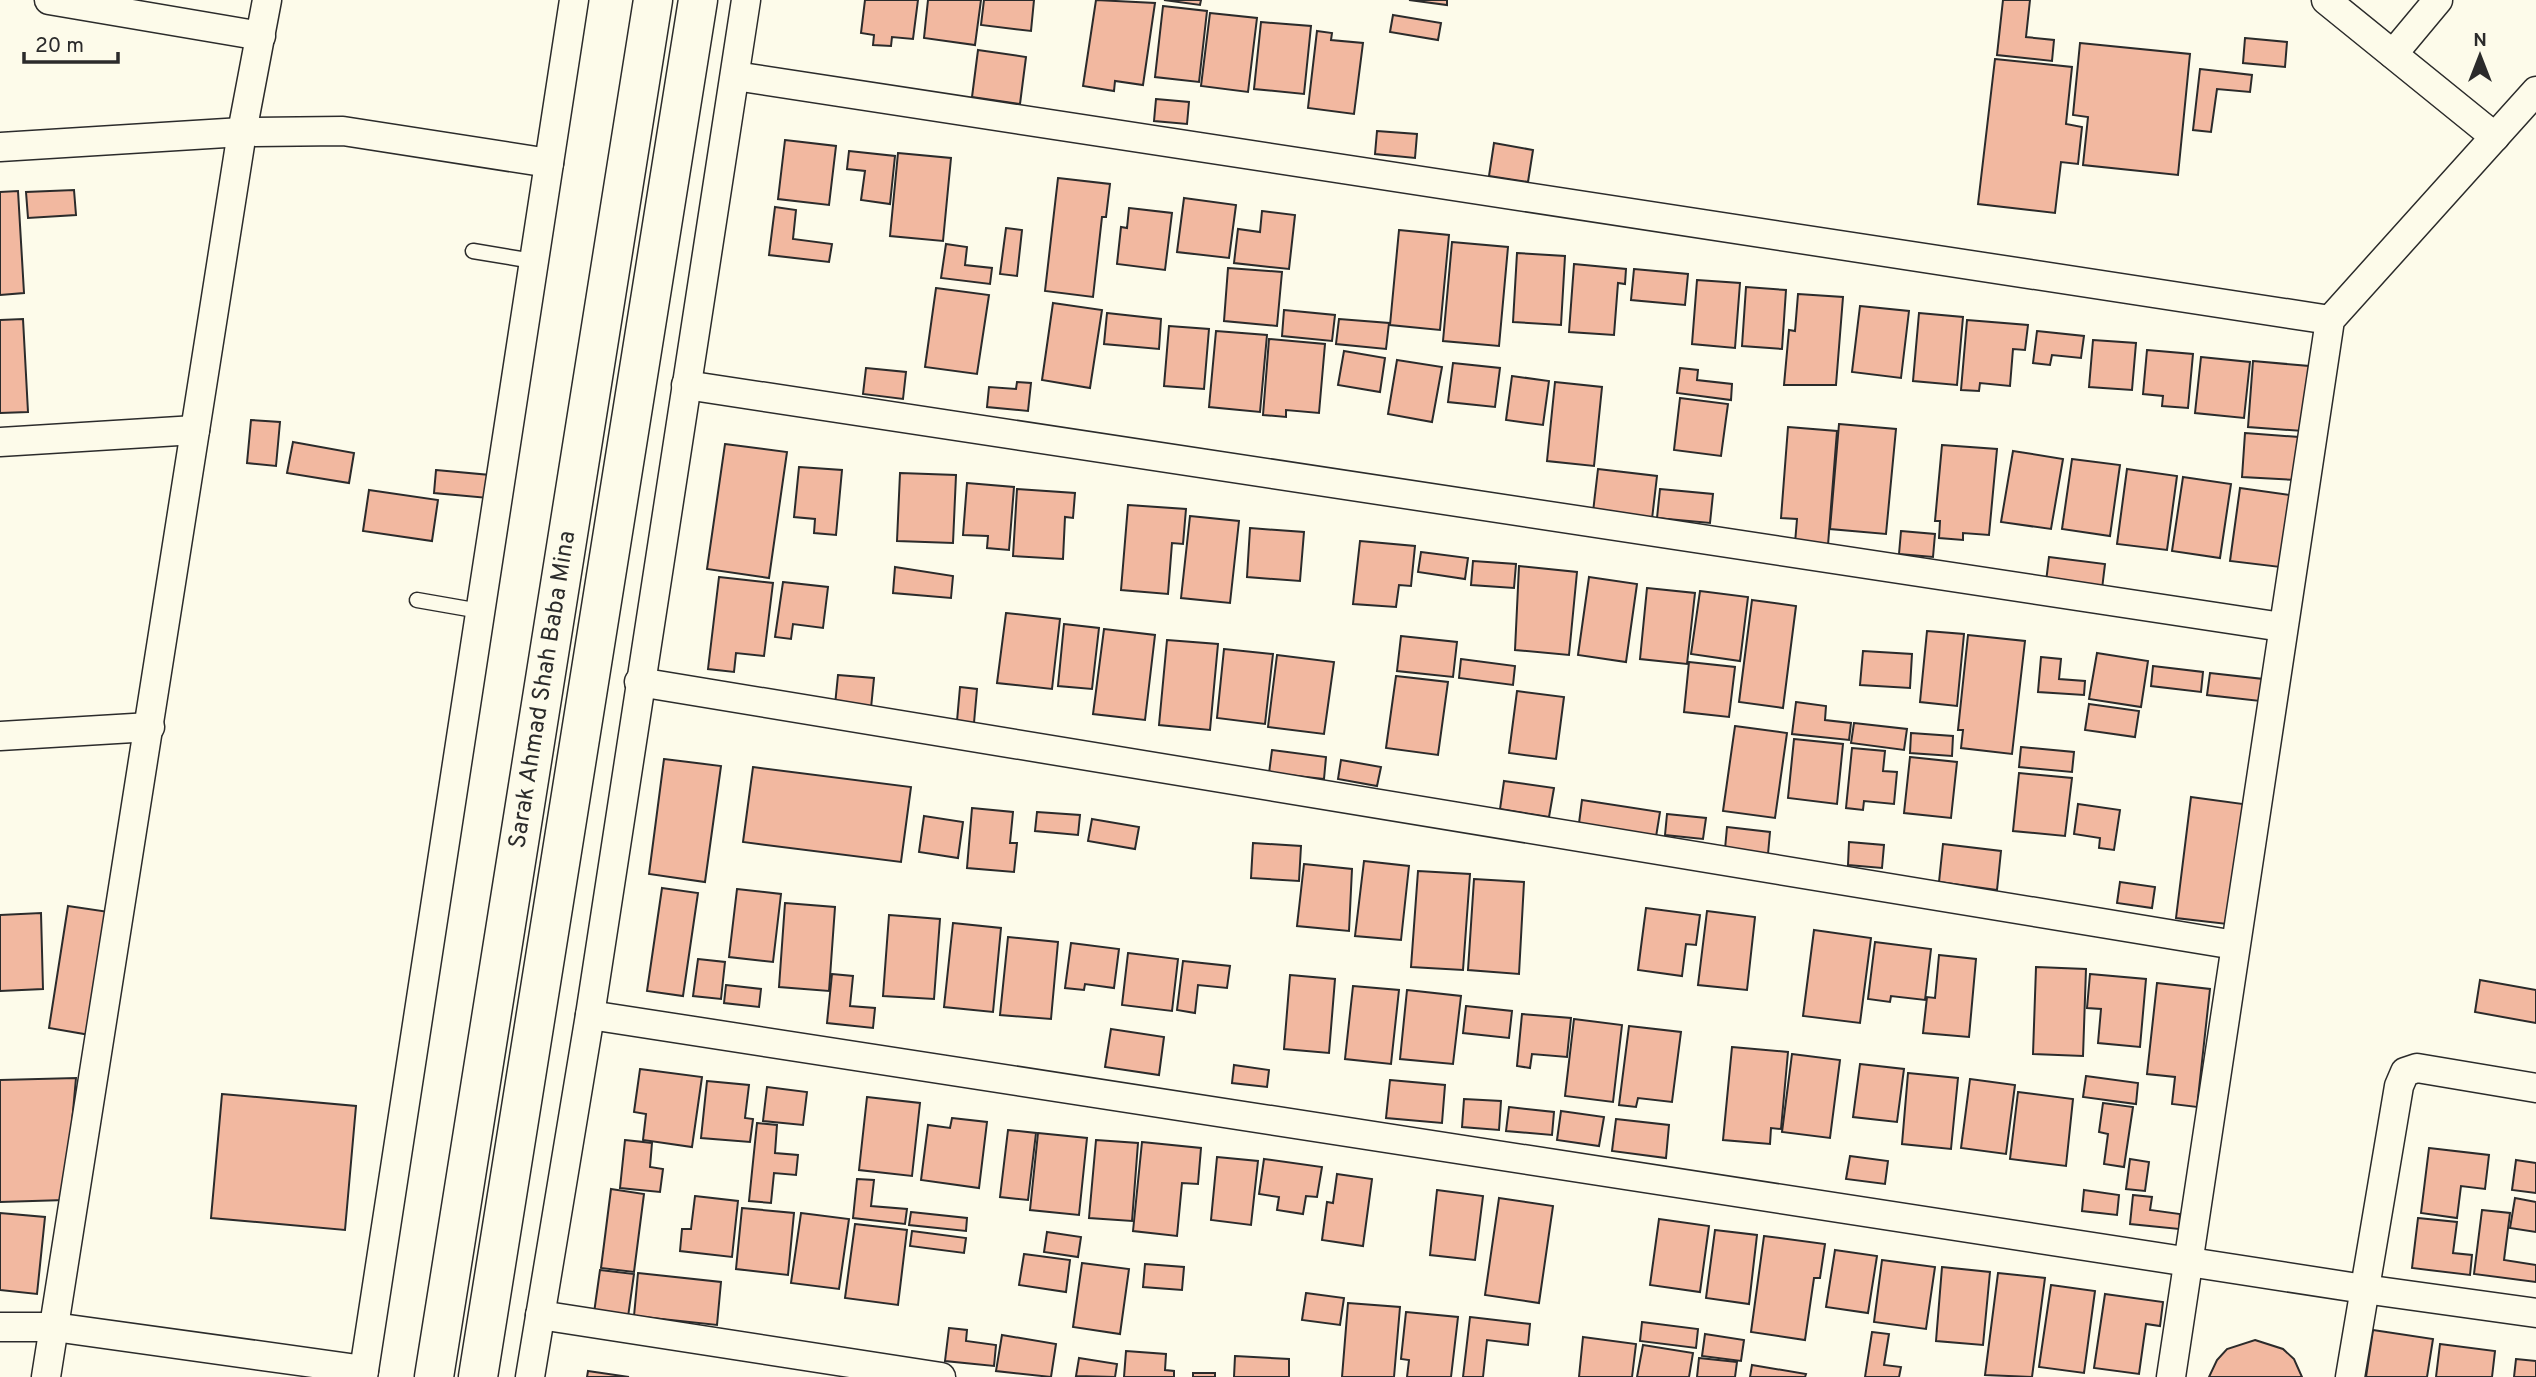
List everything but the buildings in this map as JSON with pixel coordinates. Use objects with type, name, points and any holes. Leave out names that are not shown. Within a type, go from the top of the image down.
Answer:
[{"type":"highway","name":"Sarak Ahmad Shah Baba Mina","points":[[434,1377],[653,0]]},
{"type":"highway","points":[[478,1377],[588,704],[698,0]]},
{"type":"street","points":[[49,0],[261,36]]},
{"type":"street","points":[[46,1377],[242,132],[267,0]]},
{"type":"street","points":[[0,1327],[54,1327],[363,1374],[574,0]]},
{"type":"street","points":[[530,1377],[590,1015],[639,682],[746,0]]},
{"type":"street","points":[[2326,0],[2495,137]]},
{"type":"street","points":[[2393,54],[2438,0]]},
{"type":"street","points":[[735,76],[2330,320]]},
{"type":"street","points":[[2171,1377],[2330,320],[2535,94]]},
{"type":"street","points":[[0,146],[242,132],[343,131],[549,163]]},
{"type":"street","points":[[686,385],[2283,626]]},
{"type":"street","points":[[0,442],[195,430]]},
{"type":"street","points":[[639,682],[2235,945]]},
{"type":"street","points":[[0,736],[150,727]]},
{"type":"street","points":[[590,1015],[2364,1289],[2536,1313]]},
{"type":"street","points":[[2350,1377],[2399,1086],[2405,1072],[2417,1069],[2536,1088]]},
{"type":"street","points":[[540,1315],[941,1377]]},
{"type":"lane","points":[[473,251],[533,261]]},
{"type":"lane","points":[[417,600],[480,611]]}]
